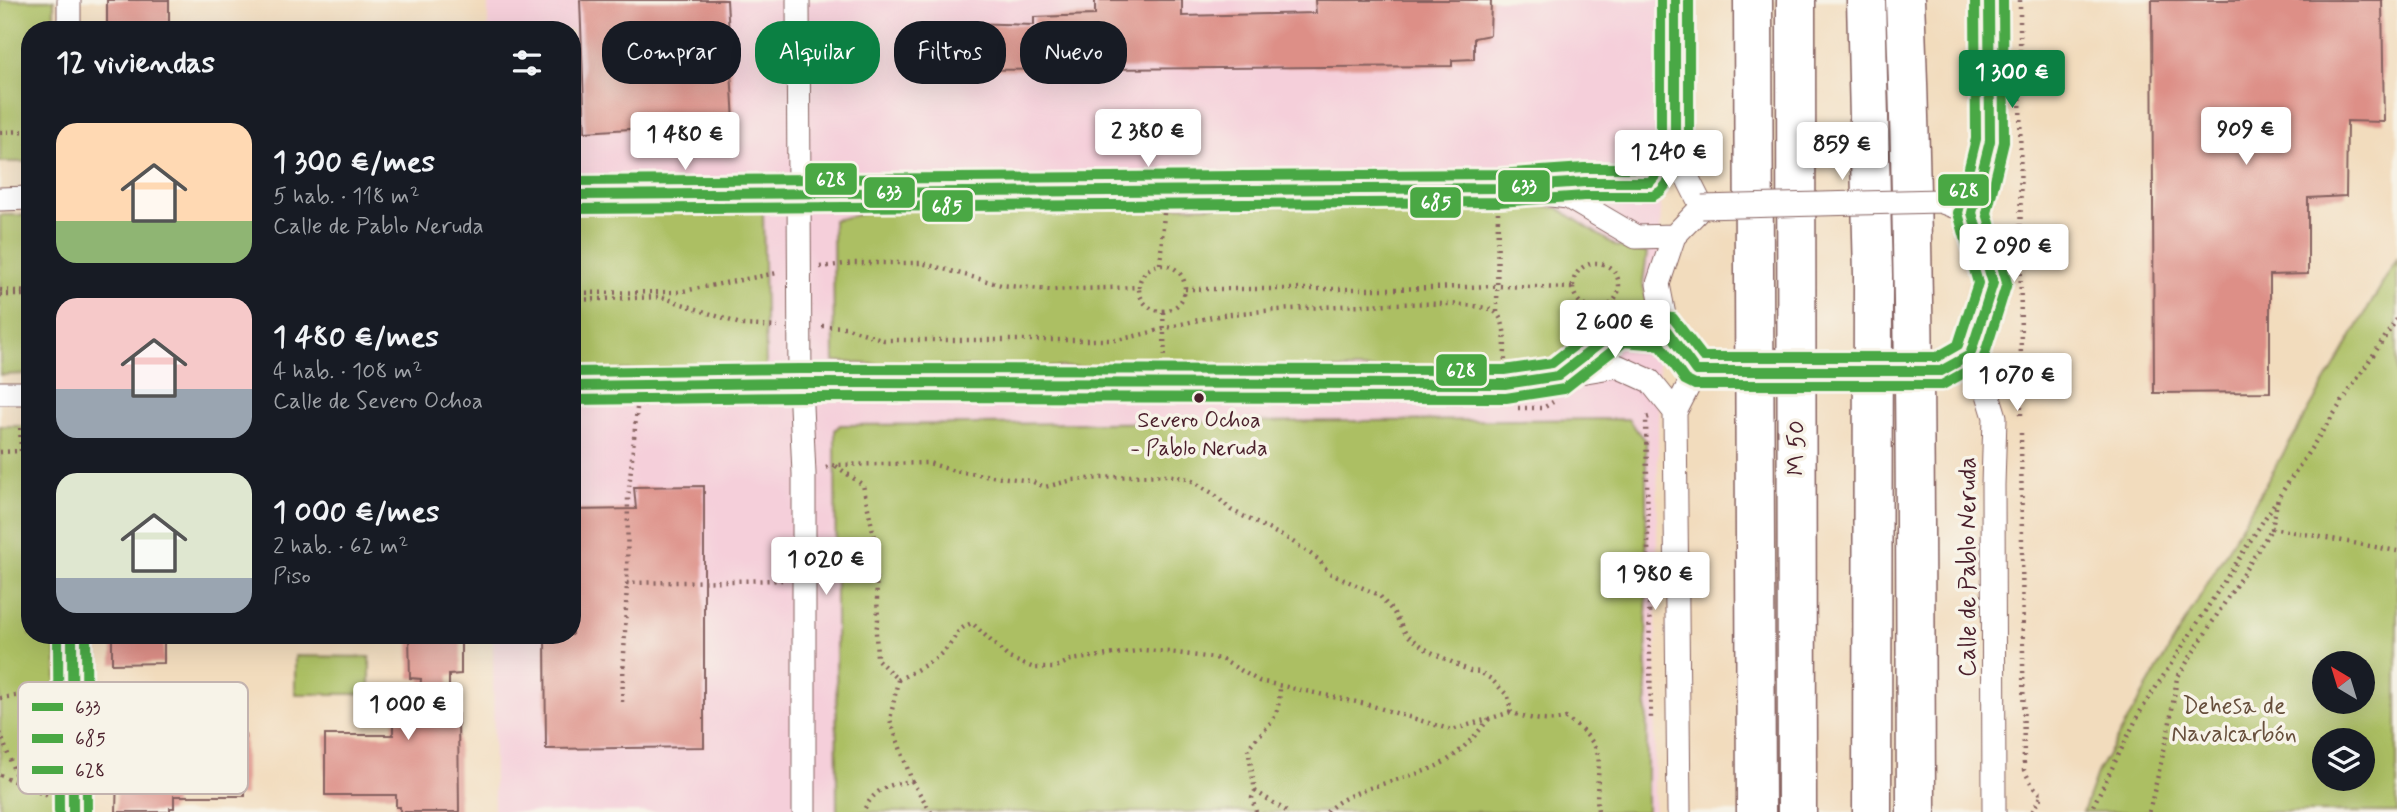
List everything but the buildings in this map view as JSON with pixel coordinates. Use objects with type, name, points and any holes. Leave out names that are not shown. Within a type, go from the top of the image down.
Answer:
[{"type":"highway","points":[[1751,0],[1754,55],[1756,812]]},
{"type":"highway","name":"M 50","points":[[1796,0],[1797,812]]},
{"type":"highway","points":[[1866,0],[1873,275],[1872,812]]},
{"type":"highway","points":[[1905,0],[1913,180]]},
{"type":"highway","points":[[1916,812],[1913,180],[1918,0]]},
{"type":"street","points":[[69,0],[69,21]]},
{"type":"street","points":[[798,0],[797,193],[804,474],[804,812]]},
{"type":"street","points":[[1675,0],[1675,153],[1702,207]]},
{"type":"street","points":[[1696,371],[1941,371],[1970,355],[1993,283],[1972,213],[1990,141],[1989,0]]},
{"type":"street","points":[[581,195],[1499,188],[1585,182],[1650,182],[1675,153]]},
{"type":"street","points":[[1499,188],[1568,197],[1636,237],[1674,236]]},
{"type":"street","points":[[0,199],[21,198]]},
{"type":"street","points":[[1696,371],[1667,331],[1658,284],[1674,236],[1702,207],[1940,201],[1972,213]]},
{"type":"street","points":[[1559,387],[1620,328],[1667,331]]},
{"type":"street","name":"Calle de Pablo Neruda","points":[[1970,355],[1987,391],[1995,417],[1994,812]]},
{"type":"street","points":[[581,386],[800,383],[1505,384],[1559,387],[1617,366],[1650,382],[1675,412]]},
{"type":"street","points":[[1679,812],[1675,412],[1696,371]]},
{"type":"street","points":[[0,393],[21,393]]},
{"type":"street","points":[[72,644],[72,682]]},
{"type":"path","points":[[2020,0],[2024,770],[2032,785],[2042,795],[2032,812]]},
{"type":"path","points":[[0,132],[21,131]]},
{"type":"path","points":[[1499,188],[1497,313],[1504,332],[1508,401],[1516,408],[1543,408],[1559,387]]},
{"type":"path","points":[[1160,264],[1166,191]]},
{"type":"path","points":[[1594,262],[1606,265],[1615,272],[1619,284],[1617,296],[1609,305],[1598,309],[1586,307],[1576,300],[1572,288],[1574,276],[1582,267],[1594,262]]},
{"type":"path","points":[[581,293],[678,292],[799,269],[854,263],[922,263],[1001,285],[1050,290],[1138,287]]},
{"type":"path","points":[[1160,264],[1172,267],[1182,276],[1185,289],[1182,300],[1174,308],[1163,312],[1150,309],[1141,300],[1138,287],[1141,276],[1149,268],[1160,264]]},
{"type":"path","points":[[1185,289],[1497,286],[1572,288]]},
{"type":"path","points":[[0,293],[21,293]]},
{"type":"path","points":[[581,300],[662,297],[743,325],[845,327],[884,340],[930,341],[1116,340],[1230,314],[1379,304],[1448,303],[1479,306],[1497,313]]},
{"type":"path","points":[[1163,312],[1166,384]]},
{"type":"path","points":[[2090,812],[2140,712],[2397,319]]},
{"type":"path","points":[[622,702],[628,498],[638,385]]},
{"type":"path","points":[[1646,408],[1646,418]]},
{"type":"path","points":[[1995,417],[2021,417]]},
{"type":"path","points":[[0,452],[21,452],[20,423]]},
{"type":"path","points":[[804,474],[835,466],[929,463],[954,471],[1031,481],[1045,487],[1073,480],[1131,476],[1168,475],[1189,479],[1214,494],[1231,510],[1290,540],[1318,559],[1329,573],[1379,595],[1406,634],[1416,642],[1470,671],[1491,679],[1508,696],[1511,712]]},
{"type":"path","points":[[835,466],[863,485],[874,536],[877,659],[898,680]]},
{"type":"path","points":[[2149,812],[2168,734],[2177,678],[2272,528],[2278,498]]},
{"type":"path","points":[[2272,528],[2397,551]]},
{"type":"path","points":[[627,583],[804,579]]},
{"type":"path","points":[[2199,619],[2211,626]]},
{"type":"path","points":[[931,812],[912,780],[890,720],[898,680],[928,663],[946,649],[960,628],[972,623],[1009,658],[1034,668],[1054,668],[1071,660],[1144,650],[1169,652],[1221,659],[1259,681],[1366,704],[1452,730],[1511,712],[1557,721],[1566,718],[1583,730],[1595,744],[1600,760],[1595,788],[1598,812]]},
{"type":"path","points":[[1256,812],[1252,798],[1255,791],[1248,748],[1274,721],[1280,701],[1280,687]]},
{"type":"path","points":[[0,698],[18,695]]},
{"type":"path","points":[[1327,812],[1333,804],[1356,794],[1438,765],[1470,742],[1490,717]]},
{"type":"path","points":[[0,733],[18,782]]},
{"type":"path","points":[[0,775],[18,782]]},
{"type":"path","points":[[863,812],[869,801],[889,784],[912,780]]},
{"type":"path","points":[[1255,791],[1288,812]]},
{"type":"path","points":[[40,794],[73,805]]},
{"type":"shaded area","points":[[488,0],[1663,0],[1654,812],[494,812],[493,644],[581,644],[581,21],[488,21]]},
{"type":"green space","points":[[0,0],[54,0],[54,21],[21,21],[21,162],[0,162]]},
{"type":"green space","points":[[1486,204],[1558,208],[1616,246],[1647,253],[1643,283],[1647,312],[1610,317],[1551,360],[1492,370],[890,366],[834,361],[833,220],[885,209]]},
{"type":"green space","points":[[763,210],[766,369],[581,371],[581,211]]},
{"type":"green space","points":[[0,215],[21,215],[21,374],[0,375]]},
{"type":"green space","name":"Dehesa de Navalcarbón","points":[[2397,259],[2397,812],[2083,812],[2098,771]]},
{"type":"green space","points":[[1628,419],[1646,442],[1647,812],[837,812],[835,430],[840,425]]},
{"type":"green space","points":[[0,426],[21,426],[21,644],[56,644],[56,682],[18,682],[18,794],[57,794],[57,812],[0,812]]},
{"type":"green space","points":[[295,656],[370,657],[370,694],[295,694]]},
{"type":"transit line","name":"628","points":[[581,181],[1498,174],[1584,168],[1644,168],[1661,148],[1661,0]]},
{"type":"transit line","name":"633","points":[[581,195],[1499,188],[1585,182],[1650,182],[1675,153],[1675,0]]},
{"type":"transit line","name":"685","points":[[581,209],[1499,202],[1585,196],[1653,196],[1661,191],[1689,156],[1689,0]]},
{"type":"transit line","name":"628","points":[[581,372],[800,369],[1504,370],[1552,363],[1611,317],[1619,314],[1673,318],[1703,357],[1937,357],[1958,345],[1978,283],[1958,213],[1976,139],[1975,0]]},
{"type":"transit line","name":"633","points":[[581,386],[800,383],[1505,384],[1558,376],[1620,328],[1667,331],[1696,371],[1941,371],[1970,355],[1993,283],[1972,213],[1990,141],[1989,0]]},
{"type":"transit line","name":"685","points":[[581,400],[800,397],[1506,398],[1564,389],[1624,342],[1660,345],[1685,380],[1695,385],[1942,385],[1982,363],[2007,283],[1987,213],[2004,142],[2003,0]]},
{"type":"transit line","name":"685","points":[[58,644],[58,682]]},
{"type":"transit line","name":"633","points":[[72,644],[72,682]]},
{"type":"transit line","name":"628","points":[[86,644],[86,682]]},
{"type":"transit line","name":"685","points":[[59,794],[59,812]]},
{"type":"transit line","name":"633","points":[[73,794],[73,812]]},
{"type":"transit line","name":"628","points":[[87,794],[87,812]]},
{"type":"place","name":"Severo Ochoa - Pablo Neruda","points":[[1199,398]]}]
